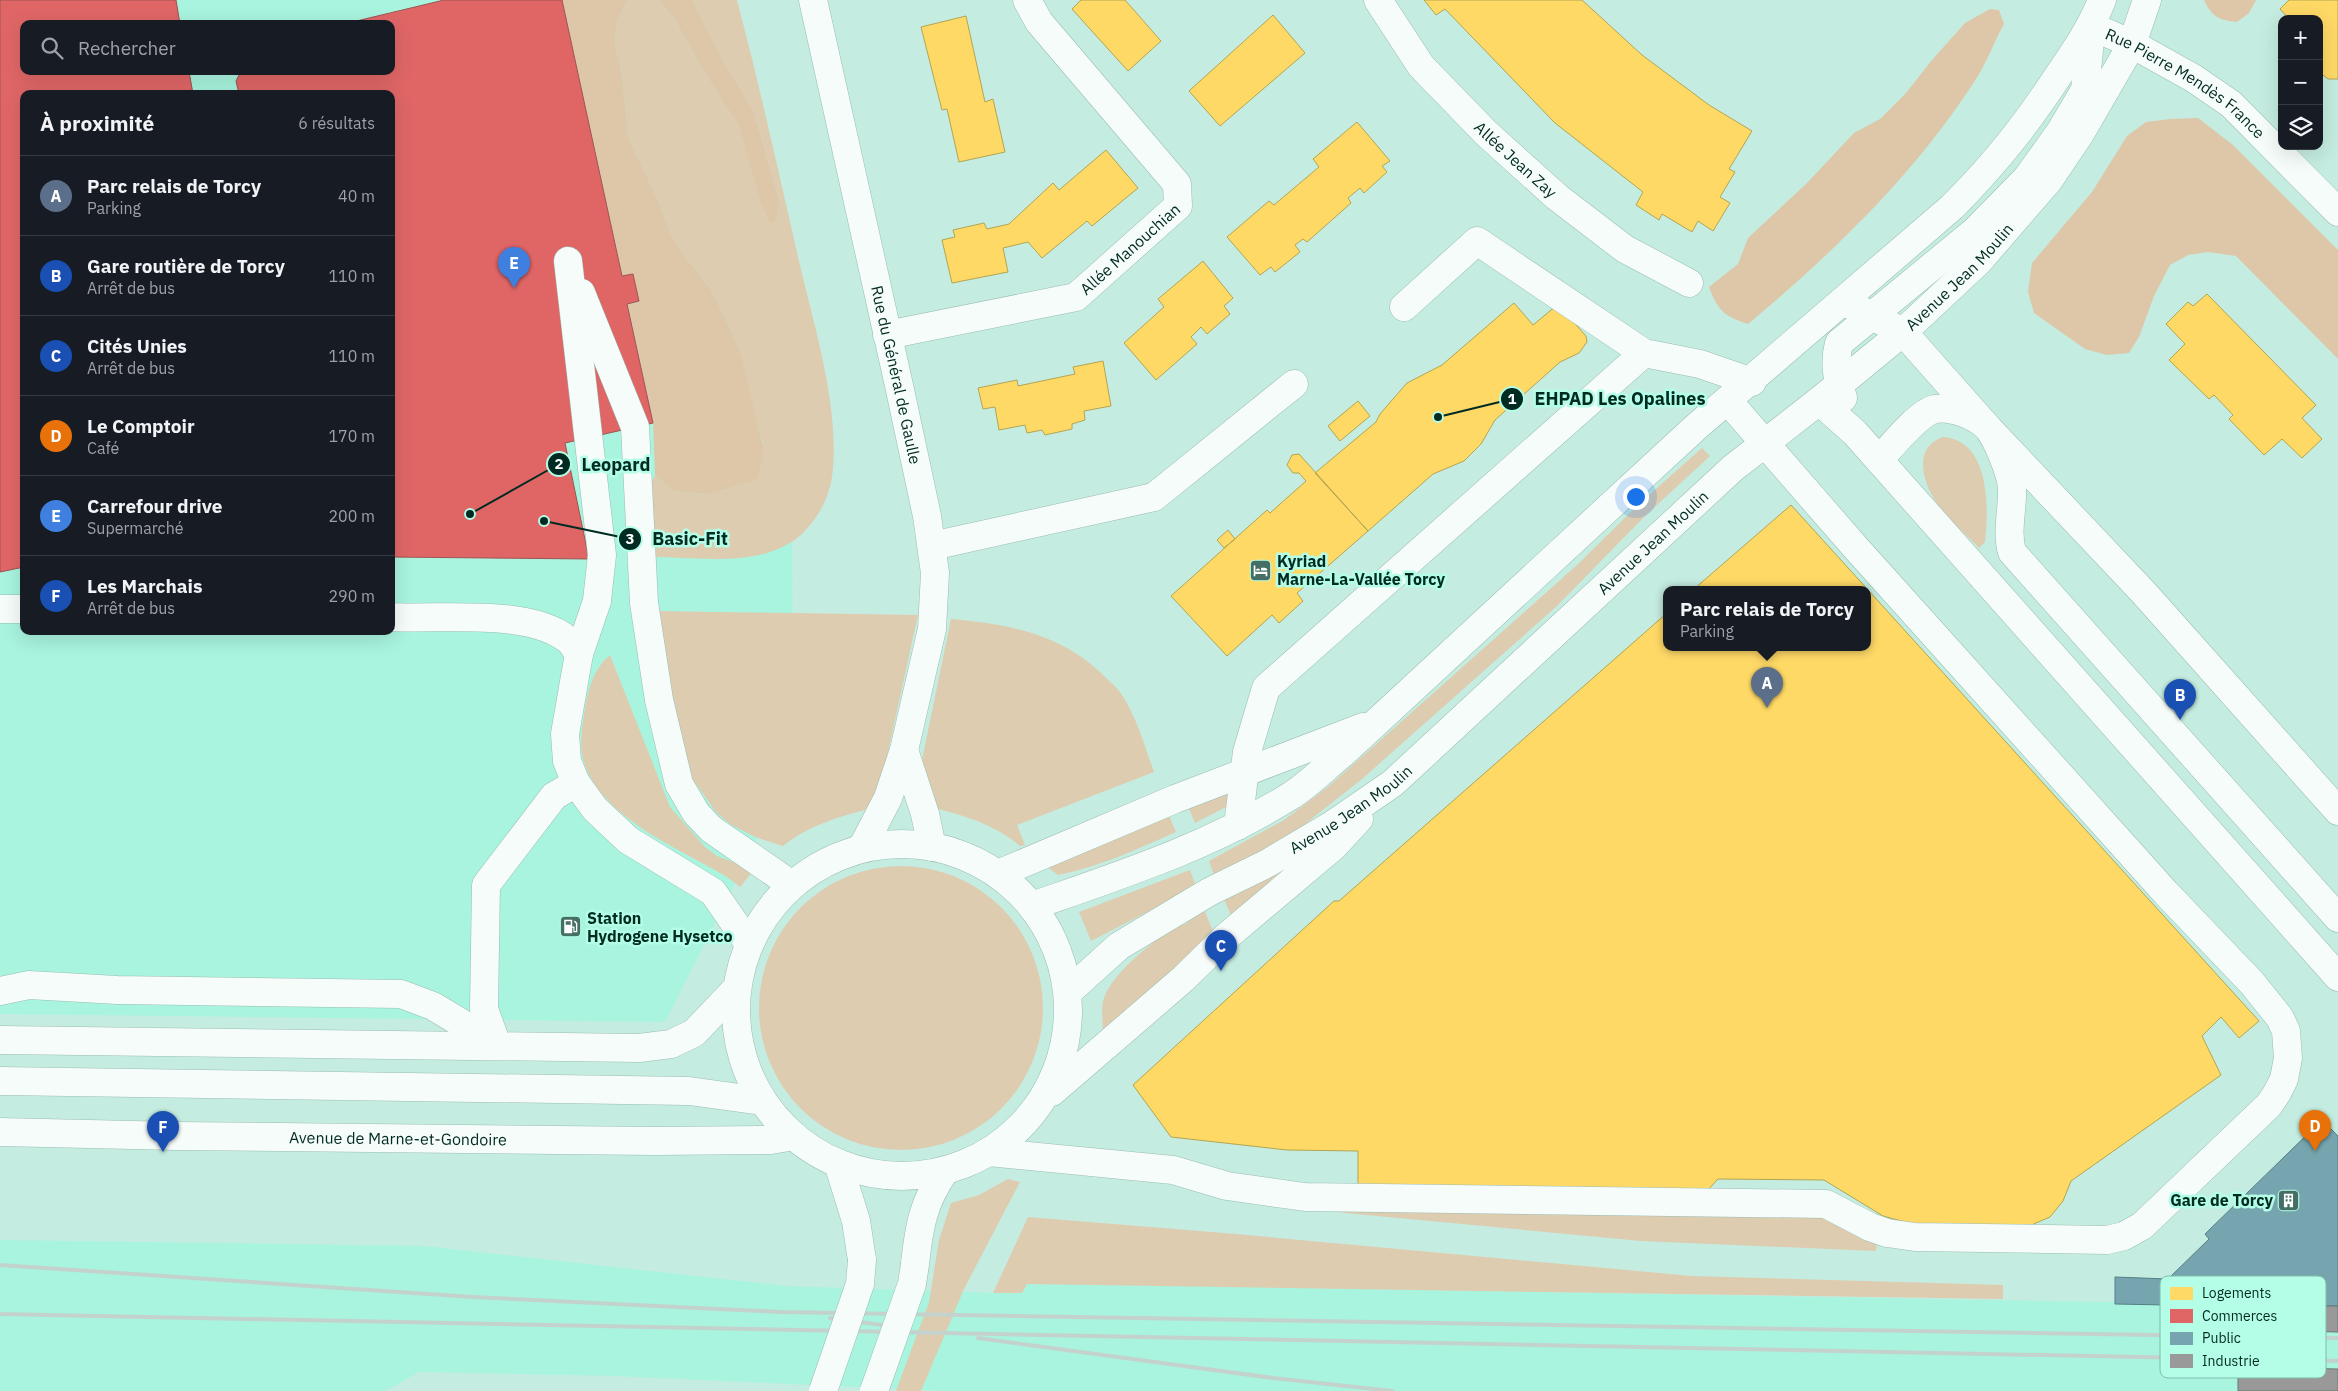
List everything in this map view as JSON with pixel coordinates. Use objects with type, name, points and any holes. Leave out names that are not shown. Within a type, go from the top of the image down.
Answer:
[{"type":"street","name":"Rue du Général de Gaulle","points":[[813,0],[887,334],[932,546],[935,573],[932,629],[904,750],[888,798],[862,848]]},
{"type":"street","name":"Allée Manouchian","points":[[887,334],[1076,297],[1178,206],[1177,184],[1039,22],[1027,0]]},
{"type":"street","name":"Allée Jean Zay","points":[[1378,0],[1421,66],[1486,133],[1558,197],[1625,249],[1688,283]]},
{"type":"street","points":[[1032,906],[1148,866],[1238,826],[1293,794],[1379,721],[1696,427],[1752,382],[1938,220],[1981,178],[2023,129],[2092,26],[2102,0]]},
{"type":"street","name":"Avenue Jean Moulin","points":[[1068,992],[1119,946],[1209,892],[1268,863],[1324,830],[1393,783],[1733,468],[1903,332],[1985,255],[2049,180],[2101,100],[2132,44],[2147,0]]},
{"type":"street","points":[[2092,26],[2085,90],[2060,132],[2032,170],[1975,232],[1839,343],[1829,393],[1855,433],[2338,977]]},
{"type":"street","name":"Rue Pierre Mendès France","points":[[2092,26],[2132,44],[2193,78],[2231,104],[2338,212]]},
{"type":"street","points":[[1404,307],[1477,241],[1644,353],[1700,364],[1752,382]]},
{"type":"street","points":[[749,944],[713,892],[628,840],[595,809],[576,783],[567,761],[565,734],[578,654],[597,601],[602,555],[568,261],[635,427],[644,603],[659,700],[680,784],[696,813],[711,829],[792,886]]},
{"type":"street","points":[[1843,301],[1903,332],[1988,428],[2144,593],[2338,811]]},
{"type":"street","points":[[1238,826],[1247,752],[1266,688],[1644,353]]},
{"type":"street","points":[[932,546],[1154,497],[1294,384]]},
{"type":"street","points":[[988,1152],[1173,1170],[1227,1186],[1305,1197],[1826,1204],[1870,1227],[1915,1237],[2107,1240],[2124,1236],[2142,1226],[2269,1105],[2284,1079],[2288,1058],[2286,1031],[2280,1018],[2252,983],[2166,893],[1728,401]]},
{"type":"street","points":[[1879,460],[1920,418],[1935,409],[1954,410],[1969,415],[1988,428],[2008,469],[2012,487],[2010,543],[2012,552],[2338,918]]},
{"type":"street","points":[[0,608],[20,609]]},
{"type":"street","points":[[395,617],[476,617],[518,620],[553,631],[568,640],[578,654]]},
{"type":"street","points":[[998,874],[1246,772],[1379,721]]},
{"type":"street","points":[[904,750],[932,847]]},
{"type":"street","points":[[497,1045],[484,1009],[486,885],[554,796],[576,783]]},
{"type":"street","points":[[1041,1102],[1061,1061],[1068,1015],[1068,992],[1056,947],[1032,906],[998,874],[966,857],[932,847],[897,844],[862,848],[824,863],[792,886],[767,912],[749,944],[737,988],[736,1018],[740,1047],[748,1074],[762,1100],[777,1120],[794,1136],[838,1163],[864,1172],[891,1176],[918,1176],[945,1171],[988,1152],[1017,1130],[1041,1102],[1183,979],[1226,937],[1334,846],[1393,783]]},
{"type":"street","points":[[0,991],[29,985],[117,990],[401,994],[433,1006],[497,1045]]},
{"type":"street","points":[[0,1040],[639,1048],[671,1044],[694,1033],[737,988]]},
{"type":"street","points":[[0,1082],[689,1091],[762,1100]]},
{"type":"street","name":"Avenue de Marne-et-Gondoire","points":[[0,1132],[177,1136],[645,1141],[771,1140],[794,1136]]},
{"type":"street","points":[[823,1391],[860,1284],[862,1260],[856,1221],[838,1163]]},
{"type":"street","points":[[874,1391],[912,1284],[920,1223],[931,1190],[945,1171]]},
{"type":"shaded area","points":[[0,0],[698,0],[792,460],[793,768],[665,1022],[0,1014]]},
{"type":"shaded area","points":[[562,0],[627,0],[618,20],[614,41],[622,73],[628,137],[660,204],[669,231],[685,257],[711,289],[735,339],[743,362],[763,444],[762,462],[756,480],[709,494],[674,491],[655,475],[653,423],[627,304],[639,301],[633,274],[622,276]]},
{"type":"shaded area","points":[[627,0],[659,0],[675,20],[702,69],[740,125],[761,205],[770,222],[776,221],[780,202],[753,109],[725,64],[692,0],[737,0],[818,341],[833,425],[832,477],[822,507],[803,533],[788,544],[770,552],[751,556],[710,559],[651,557],[646,493],[655,475],[674,491],[709,494],[755,480],[763,442],[735,339],[711,289],[685,257],[669,231],[660,204],[628,137],[622,73],[614,41],[618,20]]},
{"type":"shaded area","points":[[659,0],[692,0],[725,64],[753,109],[780,202],[776,221],[770,223],[761,205],[739,125],[702,69],[675,20]]},
{"type":"shaded area","points":[[2204,0],[2256,0],[2249,13],[2237,22],[2217,17]]},
{"type":"shaded area","points":[[1990,9],[1999,10],[2004,24],[1984,66],[1952,114],[1900,179],[1842,240],[1748,324],[1723,312],[1709,287],[1738,264],[1748,238],[1806,184],[1854,133],[1880,119],[1906,93],[1965,23]]},
{"type":"shaded area","points":[[2198,118],[2233,145],[2338,250],[2338,359],[2236,256],[2208,252],[2188,255],[2170,265],[2154,296],[2139,337],[2129,353],[2107,355],[2085,349],[2034,313],[2028,292],[2032,263],[2092,192],[2127,136],[2146,122]]},
{"type":"shaded area","points":[[1943,437],[1958,441],[1970,450],[1978,463],[1983,478],[1987,512],[1985,542],[1979,548],[1940,508],[1931,494],[1924,475],[1924,456],[1927,448]]},
{"type":"shaded area","points":[[1702,448],[1710,456],[1644,517],[1557,606],[1362,779],[1300,828],[1215,878],[1209,861],[1284,820],[1329,786],[1577,565],[1640,503]]},
{"type":"shaded area","points":[[657,611],[918,615],[883,775],[870,809],[813,827],[783,846],[755,837],[730,824],[716,812],[691,777],[666,675]]},
{"type":"shaded area","points":[[951,619],[992,624],[1031,633],[1068,648],[1085,659],[1118,689],[1122,695],[1136,723],[1154,772],[1017,825],[1025,845],[1020,846],[992,827],[938,809],[922,773],[922,760]]},
{"type":"shaded area","points":[[610,655],[670,807],[705,847],[717,856],[754,870],[740,887],[727,877],[646,831],[609,802],[595,784],[583,759],[581,747],[582,729],[591,682],[599,668]]},
{"type":"shaded area","points":[[1231,792],[1228,806],[1195,823],[1187,804]]},
{"type":"shaded area","points":[[1168,813],[1176,832],[1104,862],[1058,875],[1039,861]]},
{"type":"shaded area","points":[[1303,854],[1232,918],[1224,899]]},
{"type":"shaded area","points":[[901,866],[942,872],[968,883],[991,898],[1011,918],[1026,941],[1037,967],[1043,1008],[1037,1049],[1026,1075],[1011,1098],[991,1118],[968,1133],[942,1144],[901,1150],[860,1144],[834,1133],[811,1118],[791,1098],[776,1075],[765,1049],[759,1008],[765,967],[776,941],[791,918],[811,898],[834,883],[860,872]]},
{"type":"shaded area","points":[[1190,870],[1196,887],[1091,941],[1079,912]]},
{"type":"shaded area","points":[[1204,909],[1214,934],[1102,1033],[1104,998],[1109,988],[1126,966],[1181,922],[1184,925]]},
{"type":"shaded area","points":[[1008,1179],[1020,1182],[964,1289],[921,1391],[896,1391],[929,1302],[939,1240],[951,1203],[979,1195]]},
{"type":"shaded area","points":[[1339,1208],[1820,1215],[1877,1241],[1876,1251],[1641,1241],[1345,1213],[1340,1212]]},
{"type":"shaded area","points":[[1028,1217],[1692,1276],[2003,1285],[2003,1299],[1027,1284],[1022,1293],[993,1293]]},
{"type":"shaded area","points":[[0,1240],[424,1246],[786,1286],[993,1293],[1022,1293],[1026,1283],[2160,1303],[2160,1378],[2326,1378],[2326,1306],[2338,1306],[2338,1391],[944,1391],[614,1376],[419,1372],[385,1391],[0,1391]]},
{"type":"building: Logements","points":[[1081,0],[1125,0],[1161,41],[1128,71],[1072,9]]},
{"type":"building: Logements","points":[[1424,0],[1582,0],[1642,55],[1709,105],[1752,131],[1729,169],[1735,172],[1720,197],[1730,203],[1713,231],[1698,221],[1692,232],[1662,214],[1659,220],[1636,205],[1643,192],[1555,123],[1445,9],[1436,15]]},
{"type":"building: Logements","points":[[2289,0],[2338,0],[2338,79],[2328,79],[2323,75],[2323,15],[2285,15],[2280,9]]},
{"type":"building: Logements","points":[[1273,15],[1305,53],[1220,126],[1189,91]]},
{"type":"building: Logements","points":[[966,16],[985,102],[993,99],[1005,152],[959,162],[947,109],[942,110],[921,27]]},
{"type":"building: Logements","points":[[1357,122],[1390,161],[1382,166],[1387,172],[1364,193],[1360,188],[1348,198],[1351,203],[1307,242],[1303,239],[1295,245],[1300,252],[1275,272],[1271,267],[1260,275],[1227,237],[1269,201],[1274,205],[1319,167],[1313,159]]},
{"type":"building: Logements","points":[[1106,150],[1138,188],[1092,226],[1087,221],[1042,258],[1028,242],[1003,248],[1008,272],[952,283],[942,240],[955,237],[953,230],[984,223],[987,229],[1009,224],[1053,183],[1059,190]]},
{"type":"building: Logements","points":[[1203,261],[1233,298],[1224,306],[1230,314],[1207,334],[1201,327],[1191,337],[1197,344],[1156,380],[1124,343],[1164,307],[1158,299]]},
{"type":"building: Logements","points":[[2207,294],[2316,405],[2302,418],[2322,439],[2302,458],[2282,439],[2264,455],[2229,419],[2233,415],[2214,395],[2209,399],[2169,360],[2185,344],[2166,324],[2188,302],[2193,306]]},
{"type":"building: Logements","points":[[1514,303],[1533,325],[1556,306],[1561,308],[1586,336],[1587,342],[1579,353],[1560,362],[1495,420],[1481,444],[1464,461],[1433,474],[1368,531],[1315,473],[1376,422],[1380,414],[1407,383],[1442,365]]},
{"type":"building: Logements","points":[[1103,361],[1111,406],[1084,411],[1085,420],[1072,424],[1072,429],[1045,435],[1042,430],[1027,433],[1025,425],[999,430],[995,407],[983,409],[978,388],[1017,380],[1018,386],[1075,374],[1073,367]]},
{"type":"building: Logements","points":[[1358,401],[1370,416],[1340,441],[1328,426]]},
{"type":"building: Logements","name":"Kyriad Marne-La-Vallée Torcy","points":[[1299,454],[1368,531],[1297,593],[1303,601],[1279,623],[1272,615],[1227,656],[1171,596],[1267,510],[1270,513],[1306,481],[1299,473],[1293,473],[1287,465],[1292,455]]},
{"type":"building: Logements","points":[[1791,505],[1864,586],[1697,586]]},
{"type":"building: Logements","points":[[1228,530],[1235,539],[1224,548],[1217,540]]},
{"type":"building: Logements","points":[[1871,593],[2259,1021],[2239,1038],[2221,1017],[2202,1036],[2221,1075],[2071,1181],[2063,1201],[2050,1217],[2029,1226],[1916,1225],[1883,1216],[1824,1180],[1718,1179],[1705,1193],[1358,1188],[1358,1151],[1287,1150],[1171,1137],[1133,1085],[1334,901],[1339,901],[1663,617],[1663,651],[1871,651]]},
{"type":"building: Commerces","points":[[0,0],[176,0],[179,20],[20,20],[20,75],[190,75],[192,90],[20,90],[20,568],[0,572]]},
{"type":"building: Commerces","points":[[444,0],[562,0],[622,276],[633,274],[639,301],[627,304],[653,423],[565,443],[589,559],[395,557],[395,90],[238,90],[236,81],[239,75],[395,75],[395,20],[361,20]]},
{"type":"building: Public","name":"Gare de Torcy","points":[[2322,1120],[2338,1136],[2338,1306],[2326,1306],[2326,1276],[2171,1276],[2209,1239],[2205,1234]]},
{"type":"building: Public","points":[[2115,1277],[2160,1279],[2160,1305],[2115,1304]]},
{"type":"building: Industrie","points":[[2326,1306],[2338,1306],[2338,1332],[2326,1332]]},
{"type":"building: Industrie","points":[[2326,1369],[2338,1369],[2338,1391],[2238,1391],[2238,1378],[2326,1378]]},
{"type":"railway","points":[[0,1265],[473,1297],[781,1312],[2160,1335]]},
{"type":"railway","points":[[0,1314],[2160,1357]]},
{"type":"railway","points":[[830,1318],[882,1325]]},
{"type":"railway","points":[[978,1338],[1273,1378],[1392,1391]]},
{"type":"railway","points":[[2326,1338],[2338,1338]]},
{"type":"railway","points":[[2326,1361],[2338,1361]]},
{"type":"place","name":"Carrefour drive","points":[[514,288]]},
{"type":"place","name":"EHPAD Les Opalines","points":[[1438,417]]},
{"type":"place","name":"Leopard","points":[[470,514]]},
{"type":"place","name":"Basic-Fit","points":[[544,521]]},
{"type":"place","name":"Kyriad Marne-La-Vallée Torcy","points":[[1261,570]]},
{"type":"place","name":"Parc relais de Torcy","points":[[1767,708]]},
{"type":"place","name":"Gare routière de Torcy","points":[[2180,720]]},
{"type":"place","name":"Station Hydrogene Hysetco","points":[[571,927]]},
{"type":"place","name":"Cités Unies","points":[[1221,971]]},
{"type":"place","name":"Le Comptoir","points":[[2315,1151]]},
{"type":"place","name":"Les Marchais","points":[[163,1152]]},
{"type":"place","name":"Gare de Torcy","points":[[2289,1200]]}]
